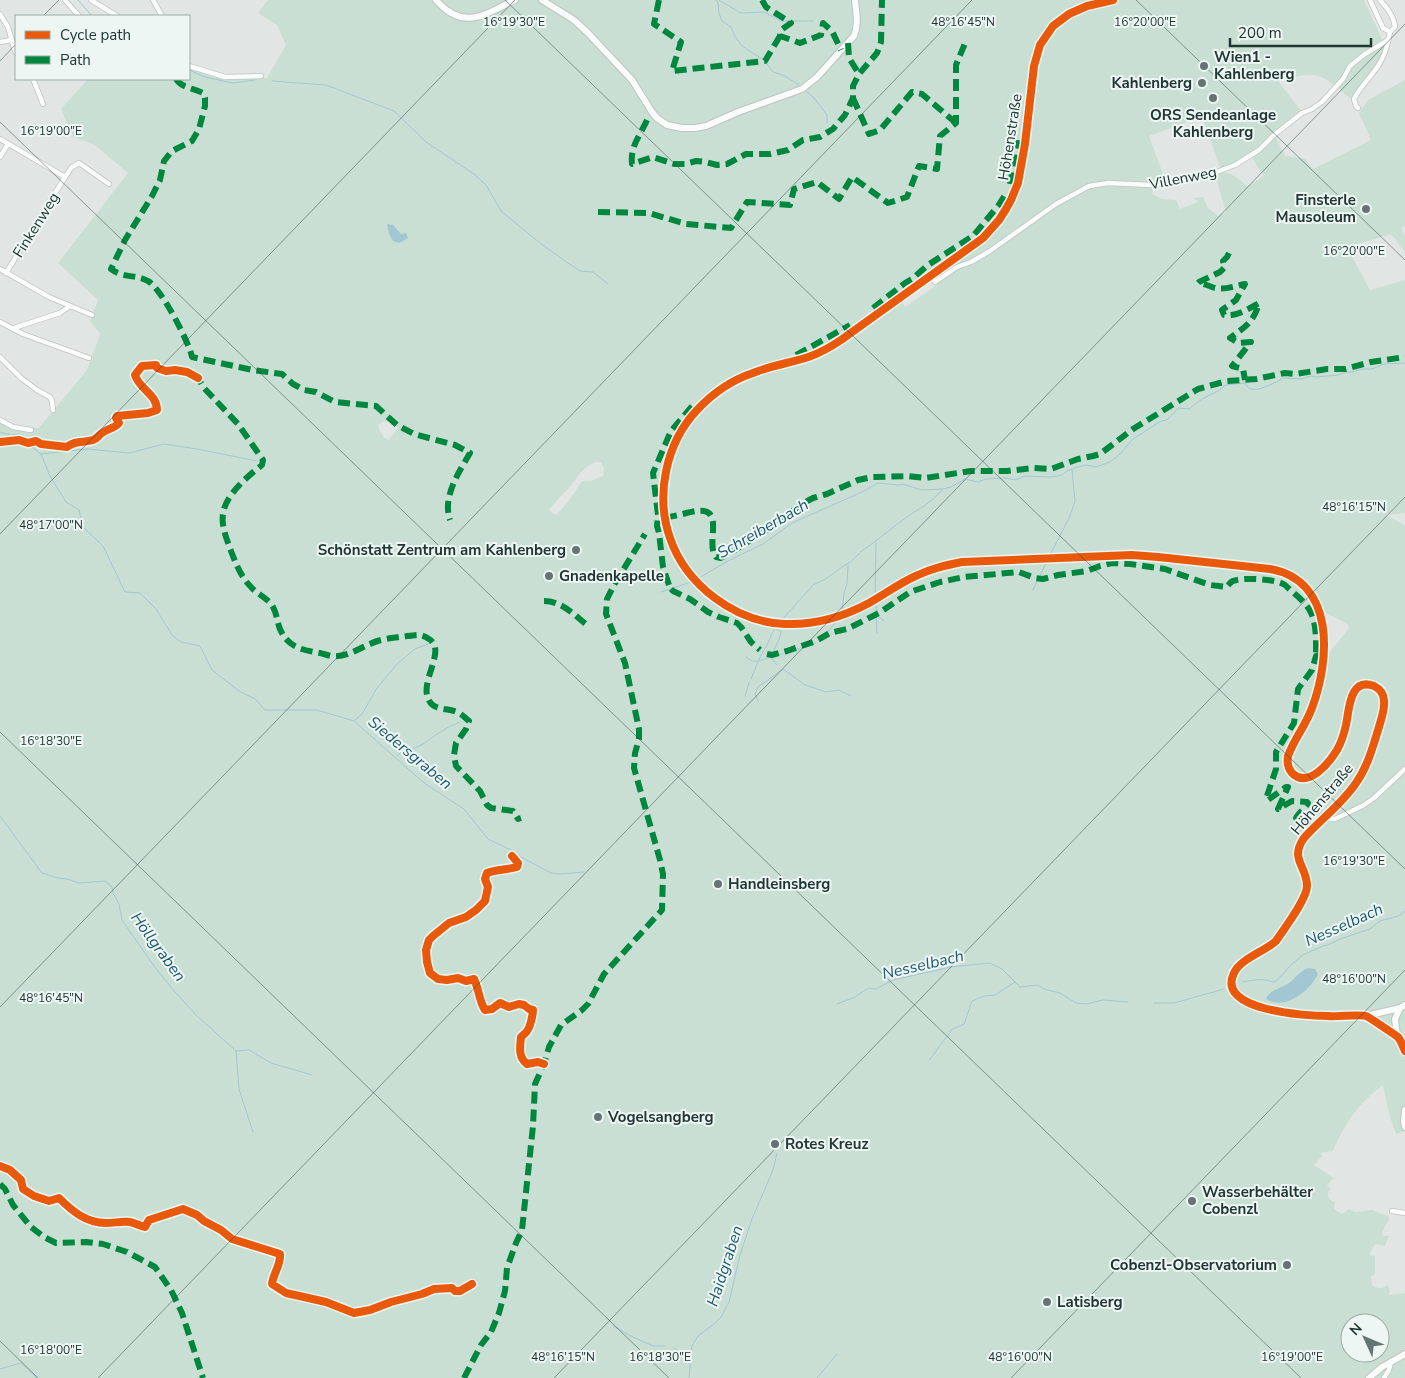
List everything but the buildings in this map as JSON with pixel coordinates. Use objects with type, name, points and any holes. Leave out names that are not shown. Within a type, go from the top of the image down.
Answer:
[{"type":"street","points":[[65,0],[78,15]]},
{"type":"street","points":[[91,0],[115,15]]},
{"type":"street","points":[[153,0],[161,15]]},
{"type":"street","points":[[436,0],[453,15],[471,19],[483,16],[516,0]]},
{"type":"street","points":[[542,0],[574,20],[588,32],[632,80],[655,116],[661,122],[669,126],[685,129],[703,127],[806,86],[852,39],[857,21],[855,0]]},
{"type":"street","name":"Höhenstraße","points":[[1113,0],[1087,6],[1069,14],[1053,26],[1044,38],[1036,59],[1021,173],[1018,183],[1011,200],[999,220],[983,238],[842,340],[810,356],[753,372],[711,397],[690,418],[680,433],[666,471],[663,497],[670,537],[686,567],[702,587],[722,603],[754,618],[784,624],[797,624],[848,613],[916,576],[962,562],[1132,556],[1275,570],[1290,576],[1303,585],[1315,601],[1320,612],[1324,639],[1321,677],[1316,696],[1310,714],[1288,756],[1288,766],[1292,773],[1302,778],[1312,776],[1333,755],[1344,734],[1350,702],[1357,688],[1364,685],[1379,689],[1384,697],[1383,711],[1372,750],[1364,770],[1356,783],[1347,795],[1304,838],[1299,847],[1298,861],[1307,886],[1303,899],[1276,941],[1238,967],[1233,973],[1232,987],[1239,997],[1248,1002],[1263,1008],[1286,1013],[1366,1016]]},
{"type":"street","points":[[1370,0],[1383,28],[1390,32]]},
{"type":"street","points":[[1358,108],[1354,99],[1378,66],[1385,51],[1390,32],[1395,27],[1388,8],[1380,0]]},
{"type":"street","points":[[0,14],[8,26],[15,50]]},
{"type":"street","points":[[0,42],[11,40]]},
{"type":"street","name":"Villenweg","points":[[931,276],[936,282],[957,267],[971,262],[990,251],[1056,204],[1089,186],[1108,183],[1148,186],[1214,173],[1236,165],[1259,150],[1274,135],[1302,113],[1322,102],[1343,79],[1350,66],[1370,50],[1388,40]]},
{"type":"street","points":[[190,66],[225,77],[261,76]]},
{"type":"street","points":[[33,80],[43,104]]},
{"type":"street","points":[[0,139],[65,177],[72,167],[79,163],[109,184]]},
{"type":"street","points":[[0,157],[8,144]]},
{"type":"street","name":"Finkenweg","points":[[6,273],[65,177]]},
{"type":"street","points":[[0,270],[70,306],[92,315]]},
{"type":"street","points":[[13,328],[60,313],[70,306]]},
{"type":"street","points":[[0,322],[23,334],[89,358]]},
{"type":"street","points":[[0,357],[20,378],[50,397],[53,410]]},
{"type":"street","points":[[0,420],[13,427],[31,430]]},
{"type":"street","points":[[1322,820],[1335,819],[1364,805],[1405,770]]},
{"type":"street","points":[[1366,1016],[1402,1006]]},
{"type":"street","points":[[1402,1006],[1396,1019],[1397,1036],[1405,1051]]},
{"type":"street","points":[[1366,1016],[1397,1036]]},
{"type":"street","points":[[1405,1110],[1405,1127]]},
{"type":"street","points":[[1392,1211],[1405,1213]]},
{"type":"street","points":[[1390,1362],[1405,1354]]},
{"type":"street","points":[[1369,1378],[1389,1363]]},
{"type":"street","points":[[1384,1378],[1390,1363]]},
{"type":"green space","points":[[268,0],[1364,0],[1383,41],[1383,54],[1351,99],[1330,82],[1314,75],[1292,77],[1278,81],[1302,112],[1254,153],[1221,169],[1202,117],[1149,136],[1166,182],[1153,184],[1152,194],[1162,199],[1176,200],[1180,209],[1198,202],[1193,198],[1203,197],[1208,208],[1218,216],[1226,212],[1215,175],[1228,173],[1247,186],[1264,176],[1252,158],[1270,143],[1275,136],[1285,156],[1305,159],[1313,169],[1371,140],[1359,113],[1368,100],[1405,80],[1405,226],[1401,228],[1405,236],[1405,252],[1391,234],[1347,247],[1370,290],[1405,280],[1405,513],[1386,515],[1405,525],[1405,1131],[1396,1134],[1389,1114],[1383,1085],[1359,1106],[1343,1130],[1333,1151],[1321,1153],[1322,1156],[1314,1165],[1334,1178],[1327,1185],[1331,1189],[1328,1192],[1330,1200],[1335,1202],[1334,1209],[1342,1214],[1349,1209],[1355,1212],[1372,1210],[1390,1217],[1382,1232],[1383,1236],[1389,1236],[1385,1246],[1375,1244],[1369,1255],[1375,1256],[1375,1274],[1371,1277],[1372,1285],[1376,1287],[1383,1288],[1388,1284],[1389,1295],[1405,1293],[1405,1378],[0,1378],[0,420],[13,425],[39,428],[87,370],[100,334],[90,321],[98,300],[58,263],[128,173],[93,144],[73,137],[61,109],[87,80],[190,80],[190,68],[231,80],[238,78],[267,78],[286,45],[277,25],[258,13]],"holes":[[[935,276],[938,282],[937,285],[905,307],[901,301]],[[384,421],[395,424],[398,428],[389,440],[383,436],[378,425]],[[601,462],[604,468],[603,476],[590,481],[582,481],[568,502],[556,515],[549,510],[583,470],[591,464]],[[1326,613],[1348,624],[1349,628],[1329,653]]]},
{"type":"water","points":[[387,224],[393,225],[401,234],[406,233],[408,238],[399,243],[393,241]]},
{"type":"water","points":[[1308,968],[1315,969],[1318,974],[1303,993],[1281,1003],[1266,999],[1270,993],[1286,985]]},
{"type":"waterway","points":[[78,0],[91,15]]},
{"type":"waterway","points":[[716,0],[722,21],[731,27],[742,46],[765,61],[773,72],[783,75],[799,85]]},
{"type":"waterway","points":[[719,0],[741,13],[764,12],[781,21],[813,21]]},
{"type":"waterway","points":[[190,70],[205,77],[233,83],[255,80]]},
{"type":"waterway","points":[[272,81],[326,85],[394,111],[426,142],[474,174],[486,185],[501,211],[540,243],[580,271],[593,272],[608,284]]},
{"type":"waterway","points":[[806,91],[827,115],[827,123]]},
{"type":"waterway","name":"Schreiberbach","points":[[697,579],[763,544],[792,523],[878,483],[902,484],[922,490],[951,487],[965,479],[978,482],[986,479],[1005,478],[1016,480],[1024,476],[1051,477],[1062,475],[1078,467],[1086,465],[1096,467],[1110,462],[1133,439],[1161,421],[1167,420],[1178,408],[1189,409],[1225,385],[1245,383],[1250,389],[1254,390],[1263,388],[1283,378],[1302,379],[1311,376],[1338,375],[1362,369],[1372,369],[1384,364],[1405,363]]},
{"type":"waterway","name":"Siedersgraben","points":[[0,432],[11,435],[19,434],[41,454],[50,476],[66,502],[79,510],[83,527],[103,546],[125,592],[140,593],[156,609],[172,635],[181,642],[200,646],[212,670],[239,691],[255,699],[265,710],[317,710],[354,721],[424,783],[464,809],[488,839],[511,850]]},
{"type":"waterway","points":[[41,454],[88,449],[129,453],[164,444],[257,461]]},
{"type":"waterway","points":[[1050,555],[1070,516],[1075,501],[1072,470]]},
{"type":"waterway","points":[[781,621],[813,585],[851,562],[863,550],[933,499],[943,489]]},
{"type":"waterway","points":[[875,596],[876,543]]},
{"type":"waterway","points":[[1033,590],[1047,561]]},
{"type":"waterway","points":[[842,611],[848,565]]},
{"type":"waterway","name":"Schreiberbach","points":[[661,592],[694,581]]},
{"type":"waterway","points":[[876,603],[877,633]]},
{"type":"waterway","points":[[877,616],[884,621]]},
{"type":"waterway","points":[[820,636],[827,632],[838,620]]},
{"type":"waterway","points":[[751,679],[760,657],[777,626]]},
{"type":"waterway","points":[[774,651],[781,634],[781,631],[776,629]]},
{"type":"waterway","points":[[355,720],[362,714],[377,688],[397,664],[415,649],[430,643]]},
{"type":"waterway","points":[[789,652],[815,643]]},
{"type":"waterway","points":[[746,657],[752,661],[758,661],[783,654]]},
{"type":"waterway","points":[[770,657],[777,665]]},
{"type":"waterway","points":[[758,701],[755,694],[758,687],[783,669],[805,685],[826,692],[839,690],[851,696]]},
{"type":"waterway","points":[[745,696],[749,683]]},
{"type":"waterway","points":[[397,756],[404,749],[420,746],[446,728],[460,722]]},
{"type":"waterway","name":"Höllgraben","points":[[0,816],[42,873],[79,883],[105,881],[112,887],[119,904],[122,920],[154,966],[196,1015],[236,1051],[239,1089],[253,1132]]},
{"type":"waterway","name":"Siedersgraben","points":[[519,856],[551,873],[584,872]]},
{"type":"waterway","name":"Nesselbach","points":[[1243,982],[1258,980],[1276,981],[1303,955],[1340,939],[1370,929],[1380,921],[1398,916],[1405,911]]},
{"type":"waterway","name":"Nesselbach","points":[[860,993],[869,988],[876,989],[893,980],[951,967],[990,963],[1002,969],[1020,987],[1038,985],[1044,989],[1060,993],[1076,1003],[1086,1004],[1103,1000],[1128,1002]]},
{"type":"waterway","points":[[929,1060],[951,1030],[964,1024],[972,1001],[984,996],[995,995],[1015,982]]},
{"type":"waterway","name":"Nesselbach","points":[[1154,1003],[1174,1003],[1224,989]]},
{"type":"waterway","name":"Nesselbach","points":[[837,1004],[861,993]]},
{"type":"waterway","name":"Höllgraben","points":[[236,1051],[249,1050],[271,1063],[312,1075]]},
{"type":"waterway","name":"Haidgraben","points":[[689,1378],[692,1346],[698,1336],[721,1317],[729,1302],[740,1255],[752,1219],[773,1170],[777,1153]]},
{"type":"waterway","points":[[613,1326],[653,1346],[665,1346]]},
{"type":"waterway","points":[[674,1348],[683,1354],[690,1363]]},
{"type":"waterway","points":[[817,1378],[837,1354]]},
{"type":"waterway","points":[[0,1369],[21,1363],[37,1378]]},
{"type":"marked path","points":[[659,0],[654,24],[681,42],[672,71],[765,61],[780,36]]},
{"type":"marked path","points":[[762,0],[766,7],[791,23],[781,30],[780,36],[800,43],[821,35],[823,23],[832,31],[841,50]]},
{"type":"marked path","points":[[647,120],[634,146],[632,164],[653,157],[674,164],[696,161],[717,165],[727,164],[746,154],[770,154],[788,150],[803,140],[820,137],[833,129],[845,115],[853,98],[853,86],[859,74],[877,53],[881,42],[882,0]]},
{"type":"marked path","points":[[598,212],[649,213],[686,224],[731,228],[747,202],[790,205],[794,189],[817,182],[839,199],[852,177],[888,203],[907,197],[919,166],[937,169],[940,136],[956,123],[956,65],[966,41]]},
{"type":"marked path","points":[[848,43],[849,58],[859,74]]},
{"type":"marked path","points":[[177,80],[185,86],[203,93],[205,106],[199,129],[192,141],[172,151],[164,161],[160,180],[125,240],[111,269],[121,274],[144,279],[154,286],[174,316],[192,357],[282,374],[293,384],[304,390],[316,392],[335,402],[376,406],[397,425],[414,434],[455,445],[470,453],[457,476],[450,494],[448,502],[450,520]]},
{"type":"marked path","points":[[853,98],[869,134],[880,130],[912,92],[922,94],[956,123]]},
{"type":"marked path","points":[[1010,184],[1018,140]]},
{"type":"marked path","points":[[873,308],[928,265],[973,236],[1007,192]]},
{"type":"marked path","points":[[1229,253],[1223,261],[1225,267],[1220,272],[1198,283],[1215,288],[1230,288],[1245,284],[1236,300],[1222,310],[1224,315],[1237,314],[1259,303],[1252,320],[1230,338],[1239,343],[1251,342],[1232,366],[1243,369],[1245,380]]},
{"type":"marked path","points":[[796,355],[850,325]]},
{"type":"marked path","points":[[665,517],[700,511],[709,513],[713,524],[713,552],[716,557],[721,558],[770,528],[802,504],[858,480],[872,477],[908,476],[925,478],[971,471],[1051,469],[1078,459],[1100,454],[1133,429],[1198,389],[1227,381],[1256,379],[1285,373],[1295,374],[1327,369],[1345,369],[1371,362],[1405,357]]},
{"type":"marked path","points":[[193,376],[198,378],[204,388],[238,424],[263,460],[262,465],[238,486],[228,500],[223,514],[223,523],[239,570],[251,587],[271,604],[283,635],[297,647],[331,656],[346,654],[384,639],[419,635],[429,639],[434,644],[435,649],[427,688],[429,700],[435,707],[457,712],[469,721],[456,743],[454,755],[456,766],[480,791],[487,805],[491,808],[513,811],[518,819],[521,818]]},
{"type":"marked path","points":[[669,585],[663,567],[657,526],[658,515],[653,473],[671,431],[694,404]]},
{"type":"marked path","points":[[464,1378],[481,1345],[491,1332],[499,1313],[505,1291],[507,1268],[522,1230],[533,1126],[535,1084],[549,1047],[561,1025],[588,1004],[604,974],[662,910],[663,874],[634,768],[639,729],[625,663],[606,614],[607,599],[645,534]]},
{"type":"marked path","points":[[767,654],[772,655],[787,651],[816,641],[830,633],[847,629],[879,613],[910,592],[940,582],[964,577],[1019,572],[1043,579],[1087,571],[1112,563],[1165,569],[1210,585],[1227,587],[1232,581],[1244,579],[1260,579],[1281,583],[1302,600],[1310,611],[1315,627],[1316,656]]},
{"type":"marked path","points":[[671,589],[690,599],[708,612],[737,623],[751,642],[760,650]]},
{"type":"marked path","points":[[544,601],[562,606],[587,625]]},
{"type":"marked path","points":[[1313,829],[1296,818],[1307,805],[1307,802],[1292,801],[1278,809],[1288,787],[1268,800],[1266,799],[1276,769],[1276,752],[1294,723],[1298,689],[1312,670],[1316,656],[1321,655]]},
{"type":"marked path","points":[[0,1184],[5,1189],[13,1205],[31,1227],[44,1237],[56,1243],[86,1242],[103,1244],[127,1252],[155,1267],[171,1290],[182,1313],[203,1378]]},
{"type":"cycle path","points":[[1113,0],[1087,6],[1069,14],[1053,26],[1040,45],[1034,66],[1025,144],[1018,183],[1011,200],[999,220],[983,238],[830,347],[811,356],[760,370],[738,379],[709,398],[686,423],[671,454],[666,470],[664,504],[670,538],[677,555],[688,571],[715,598],[748,616],[766,622],[785,624],[807,623],[839,616],[869,603],[905,581],[923,573],[962,562],[1132,555],[1270,569],[1291,576],[1307,589],[1317,606],[1322,625],[1324,646],[1318,689],[1312,708],[1288,756],[1288,765],[1291,772],[1299,778],[1306,778],[1318,772],[1329,761],[1341,741],[1352,697],[1360,686],[1366,684],[1378,689],[1383,696],[1384,708],[1372,749],[1360,776],[1344,798],[1304,838],[1300,845],[1298,857],[1307,886],[1299,906],[1276,941],[1247,959],[1237,968],[1234,973],[1232,986],[1238,996],[1266,1009],[1302,1015],[1366,1016],[1398,1037],[1405,1051]]},
{"type":"cycle path","points":[[0,442],[19,440],[28,443],[36,441],[41,444],[67,447],[73,443],[96,439],[104,431],[119,423],[116,418],[117,416],[148,413],[157,410],[154,400],[135,375],[142,366],[156,365],[157,368],[166,371],[187,372],[198,378]]},
{"type":"cycle path","points":[[512,856],[518,863],[517,867],[487,873],[485,879],[488,887],[485,901],[466,917],[449,923],[429,940],[426,950],[427,962],[430,973],[438,979],[458,978],[466,981],[474,979],[485,1010],[492,1009],[500,1003],[509,1007],[519,1004],[524,1005],[533,1010],[529,1027],[521,1037],[521,1055],[527,1064],[538,1062],[544,1064]]},
{"type":"cycle path","points":[[0,1166],[10,1170],[21,1180],[23,1189],[34,1196],[49,1201],[59,1198],[74,1212],[92,1221],[106,1223],[130,1222],[145,1227],[149,1220],[183,1209],[197,1215],[232,1239],[280,1254],[272,1284],[286,1293],[326,1302],[354,1313],[370,1310],[434,1289],[452,1288],[455,1291],[460,1291],[472,1284]]},
{"type":"place","name":"Wien1 - Kahlenberg","points":[[1204,66]]},
{"type":"place","name":"Kahlenberg","points":[[1202,83]]},
{"type":"place","name":"ORS Sendeanlage Kahlenberg","points":[[1213,98]]},
{"type":"place","name":"Finsterle Mausoleum","points":[[1366,209]]},
{"type":"place","name":"Schönstatt Zentrum am Kahlenberg","points":[[576,550]]},
{"type":"place","name":"Gnadenkapelle","points":[[549,576]]},
{"type":"place","name":"Handleinsberg","points":[[718,884]]},
{"type":"place","name":"Vogelsangberg","points":[[598,1117]]},
{"type":"place","name":"Rotes Kreuz","points":[[775,1144]]},
{"type":"place","name":"Wasserbehälter Cobenzl","points":[[1192,1201]]},
{"type":"place","name":"Cobenzl-Observatorium","points":[[1287,1265]]},
{"type":"place","name":"Latisberg","points":[[1047,1302]]}]
